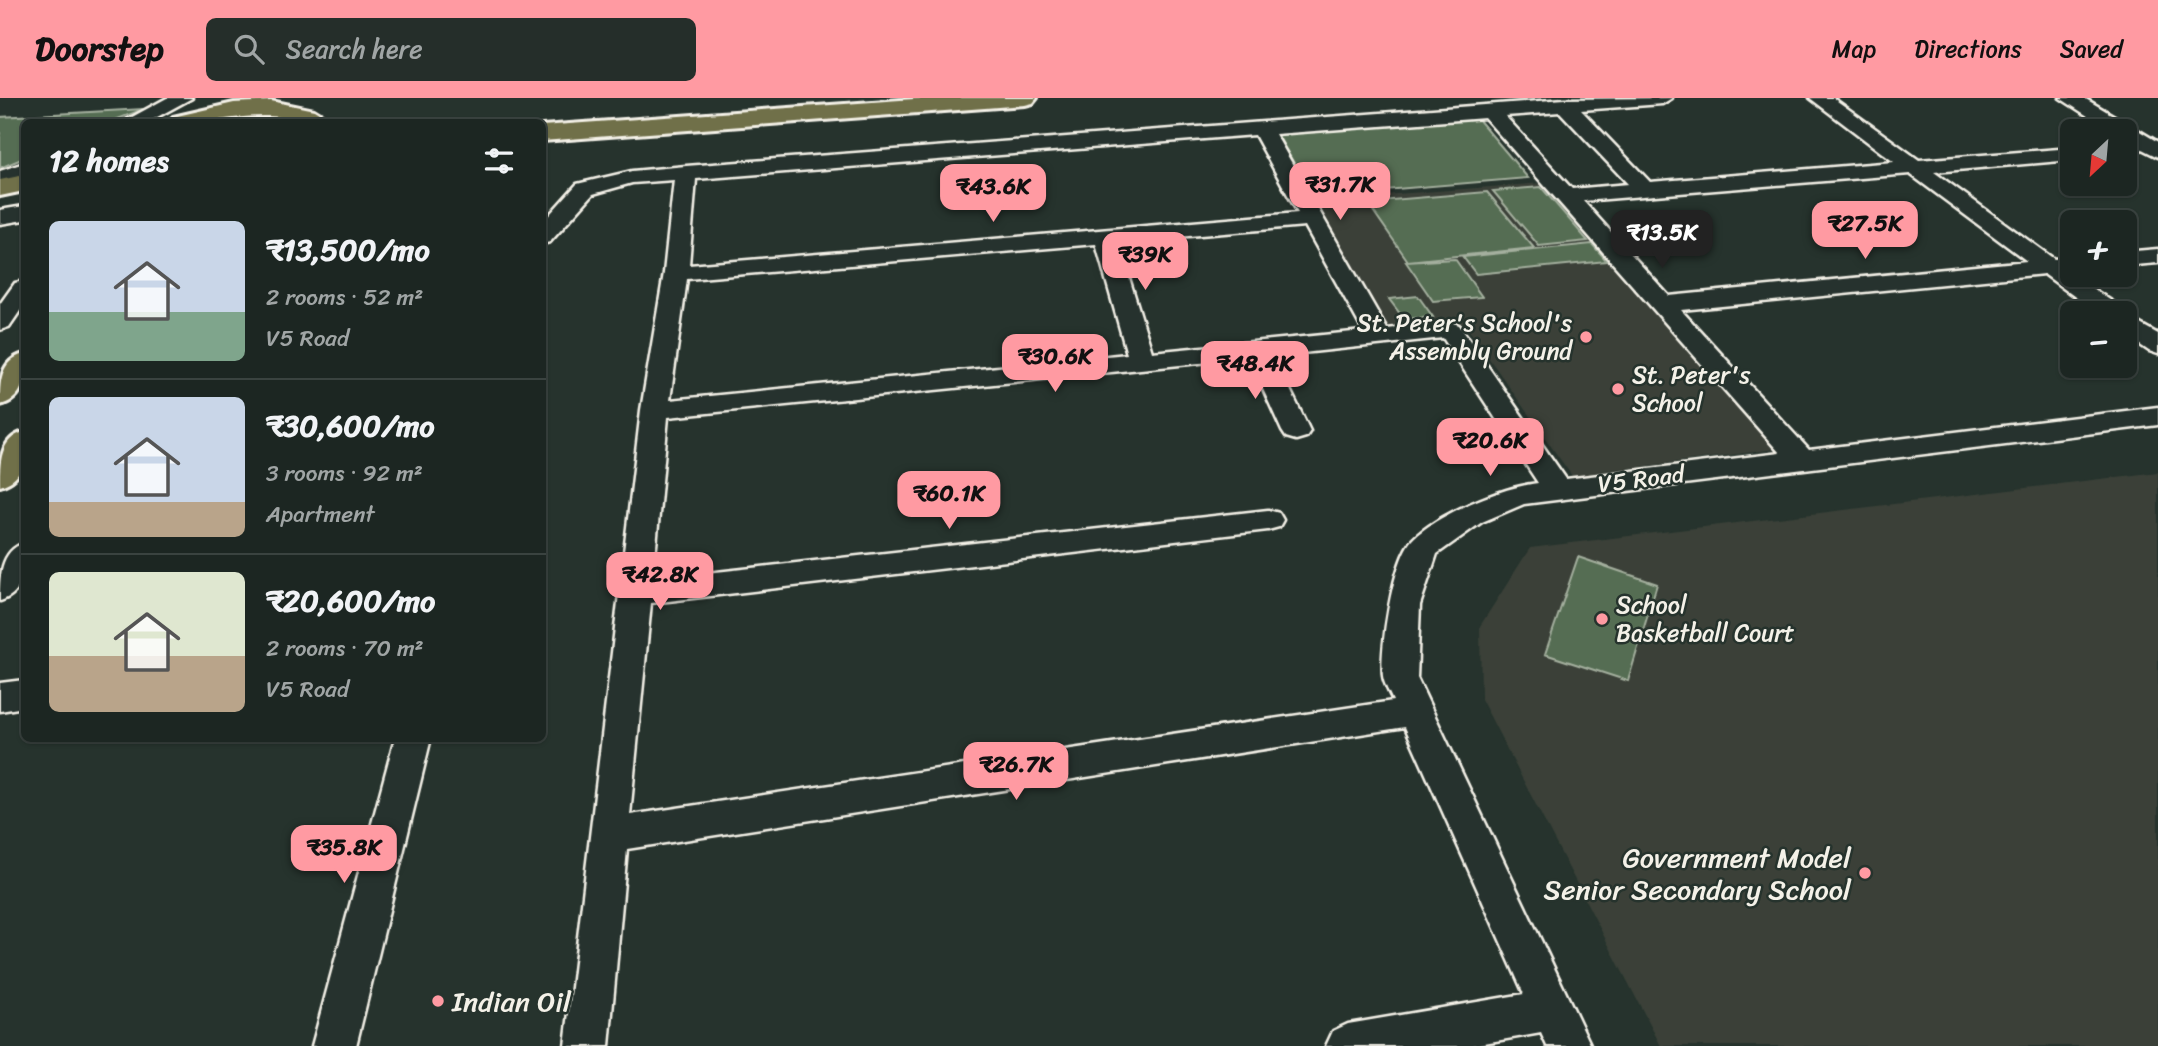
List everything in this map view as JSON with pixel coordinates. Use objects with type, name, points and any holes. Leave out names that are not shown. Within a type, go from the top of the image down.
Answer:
[{"type":"main road","points":[[184,114],[227,98]]},
{"type":"main road","points":[[546,124],[895,98]]},
{"type":"main road","points":[[546,134],[1025,98]]},
{"type":"main road","points":[[184,114],[248,111],[289,105],[315,119]]},
{"type":"main road","points":[[0,188],[21,184]]},
{"type":"main road","points":[[0,201],[21,198]]},
{"type":"main road","points":[[0,395],[21,368]]},
{"type":"main road","points":[[0,474],[21,447]]},
{"type":"street","points":[[546,233],[585,189],[632,177],[1662,98]]},
{"type":"street","points":[[1820,98],[1913,167],[2060,265]]},
{"type":"street","points":[[2070,98],[2158,151]]},
{"type":"street","points":[[1565,105],[1644,189]]},
{"type":"street","points":[[1490,111],[1801,459]]},
{"type":"street","points":[[152,119],[184,114]]},
{"type":"street","points":[[1262,129],[1379,337]]},
{"type":"street","points":[[1565,196],[2060,155]]},
{"type":"street","points":[[0,178],[21,170]]},
{"type":"street","points":[[587,1046],[655,410],[676,273],[686,173]]},
{"type":"street","points":[[0,216],[21,213]]},
{"type":"street","points":[[676,273],[1313,219]]},
{"type":"street","points":[[1105,237],[1142,361]]},
{"type":"street","points":[[2137,258],[2158,256]]},
{"type":"street","points":[[1662,304],[2060,265]]},
{"type":"street","points":[[2084,287],[2100,301]]},
{"type":"street","points":[[0,322],[21,292]]},
{"type":"street","points":[[655,410],[1450,330],[1558,490]]},
{"type":"street","points":[[2137,331],[2158,346]]},
{"type":"street","points":[[1258,350],[1296,431]]},
{"type":"street","name":"V5 Road","points":[[1561,1028],[1400,678],[1404,605],[1423,548],[1471,515],[1519,495],[2158,416]]},
{"type":"street","points":[[635,593],[1268,520]]},
{"type":"street","points":[[0,589],[21,558]]},
{"type":"street","points":[[0,697],[21,694]]},
{"type":"street","points":[[609,835],[1414,712]]},
{"type":"street","points":[[334,1046],[412,742]]},
{"type":"street","points":[[1348,1046],[1561,1028]]},
{"type":"shaded area","name":"St. Peter's School","points":[[1543,183],[1777,449],[1572,476],[1464,323],[1388,329],[1316,200]]},
{"type":"shaded area","name":"Government Model Senior Secondary School","points":[[2158,472],[2158,1046],[1661,1046],[1481,699],[1480,626],[1530,548]]},
{"type":"green space","points":[[144,109],[118,119],[21,119],[21,159],[0,168],[0,117]]},
{"type":"green space","points":[[1478,119],[1528,178],[1313,196],[1277,134]]},
{"type":"green space","points":[[1541,187],[1588,241],[1539,246],[1493,191]]},
{"type":"green space","points":[[1487,192],[1534,248],[1408,261],[1367,202]]},
{"type":"green space","points":[[1592,244],[1607,261],[1476,274],[1463,257]]},
{"type":"green space","points":[[1455,259],[1482,297],[1433,301],[1406,262]]},
{"type":"green space","points":[[1418,296],[1433,317],[1404,319],[1389,299]]},
{"type":"green space","name":"School Basketball Court","points":[[1578,557],[1657,584],[1628,681],[1545,654]]},
{"type":"place","name":"St. Peter's School's Assembly Ground","points":[[1586,337]]},
{"type":"place","name":"St. Peter's School","points":[[1618,389]]},
{"type":"place","name":"School Basketball Court","points":[[1602,619]]},
{"type":"place","name":"Government Model Senior Secondary School","points":[[1865,873]]},
{"type":"place","name":"Indian Oil","points":[[438,1001]]}]
